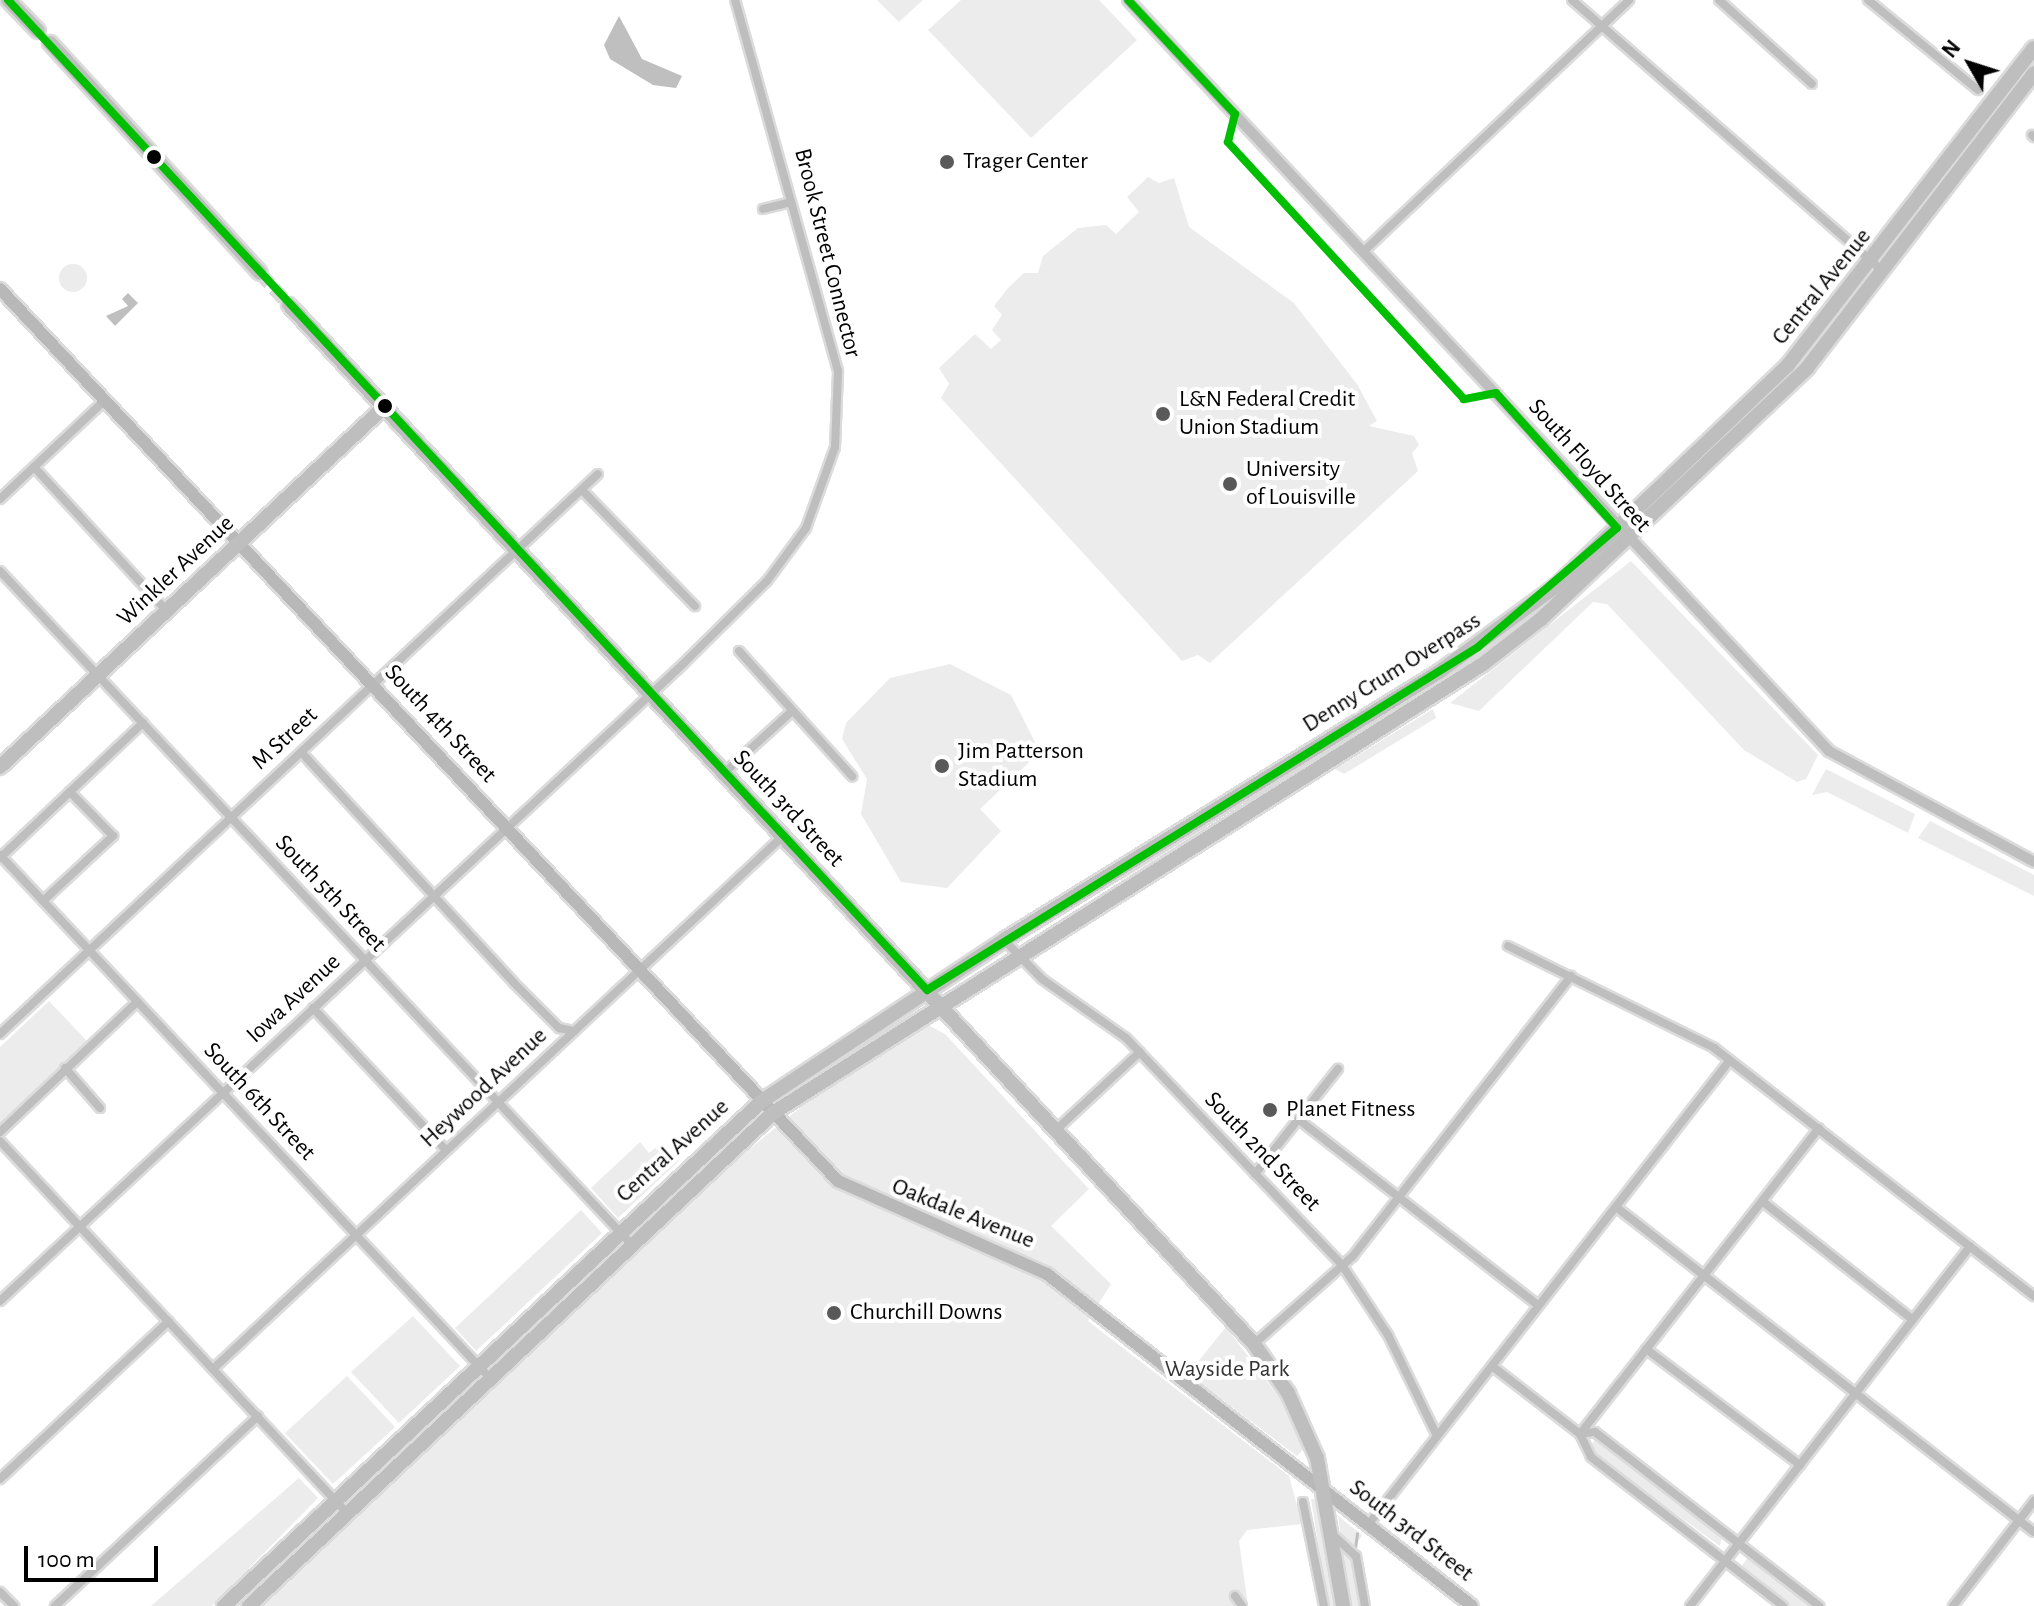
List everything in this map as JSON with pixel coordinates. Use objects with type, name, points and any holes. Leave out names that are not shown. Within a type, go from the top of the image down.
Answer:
[{"type":"main road","points":[[19,3],[38,31]]},
{"type":"main road","points":[[50,43],[260,273]]},
{"type":"main road","name":"Central Avenue","points":[[1617,528],[1788,365],[1871,262],[2034,48]]},
{"type":"main road","name":"Central Avenue","points":[[1628,541],[1773,405],[1884,272],[2034,73]]},
{"type":"main road","name":"South 4th Street","points":[[0,289],[847,1189]]},
{"type":"main road","name":"South 3rd Street","points":[[289,305],[1254,1344],[1302,1419],[1324,1491],[1343,1606]]},
{"type":"main road","name":"Winkler Avenue","points":[[0,767],[383,408]]},
{"type":"main road","name":"Denny Crum Overpass","points":[[1215,809],[1497,632],[1617,528]]},
{"type":"main road","name":"Denny Crum Overpass","points":[[1235,817],[1483,664],[1628,541]]},
{"type":"main road","name":"Central Avenue","points":[[224,1606],[476,1363],[762,1101],[1004,940],[1215,809]]},
{"type":"main road","name":"Central Avenue","points":[[249,1606],[345,1511],[773,1113],[1016,954],[1235,817]]},
{"type":"main road","name":"Oakdale Avenue","points":[[847,1189],[1024,1260],[1324,1491]]},
{"type":"main road","name":"South 3rd Street","points":[[1324,1491],[1472,1606]]},
{"type":"street","name":"Brook Street Connector","points":[[649,693],[683,664],[777,569],[823,491],[839,410],[828,321],[791,202],[767,100],[735,0]]},
{"type":"street","name":"South Floyd Street","points":[[1128,0],[1364,251],[1628,541],[1845,764],[2034,862]]},
{"type":"street","points":[[1572,0],[1884,272]]},
{"type":"street","points":[[1364,251],[1629,0]]},
{"type":"street","points":[[1719,0],[1812,84]]},
{"type":"street","points":[[1868,0],[1978,90]]},
{"type":"street","points":[[763,209],[791,202]]},
{"type":"street","points":[[0,499],[105,400]]},
{"type":"street","points":[[34,467],[167,611]]},
{"type":"street","name":"M Street","points":[[0,1034],[598,474]]},
{"type":"street","points":[[582,490],[695,606]]},
{"type":"street","name":"South 5th Street","points":[[0,571],[631,1244]]},
{"type":"street","points":[[739,651],[852,776]]},
{"type":"street","name":"Iowa Avenue","points":[[0,1301],[649,693]]},
{"type":"street","points":[[724,773],[791,712]]},
{"type":"street","points":[[0,856],[143,723]]},
{"type":"street","points":[[301,752],[559,1028],[574,1031]]},
{"type":"street","points":[[43,901],[113,836],[70,792]]},
{"type":"street","name":"Heywood Avenue","points":[[213,1369],[783,836]]},
{"type":"street","name":"South 6th Street","points":[[0,856],[489,1377]]},
{"type":"street","name":"South 2nd Street","points":[[1004,940],[1016,954],[1140,1052],[1342,1265],[1388,1335],[1437,1436]]},
{"type":"street","points":[[1508,946],[1730,1060],[2034,1296]]},
{"type":"street","points":[[1254,1344],[1342,1265],[1571,976]]},
{"type":"street","points":[[0,1132],[137,1002]]},
{"type":"street","points":[[313,1008],[446,1150]]},
{"type":"street","points":[[1057,1129],[1140,1052]]},
{"type":"street","points":[[1368,1525],[1730,1060]]},
{"type":"street","points":[[65,1068],[100,1108]]},
{"type":"street","points":[[1255,1174],[1338,1069]]},
{"type":"street","points":[[1298,1119],[1538,1305]]},
{"type":"street","points":[[1580,1434],[1819,1128]]},
{"type":"street","points":[[0,1141],[345,1511]]},
{"type":"street","points":[[1762,1201],[1912,1319]]},
{"type":"street","points":[[1616,1207],[2034,1532]]},
{"type":"street","points":[[1690,1606],[1970,1246]]},
{"type":"street","points":[[0,1479],[169,1321]]},
{"type":"street","points":[[1646,1349],[1800,1465]]},
{"type":"street","points":[[1492,1366],[1580,1434],[1591,1457],[1783,1606]]},
{"type":"street","points":[[55,1606],[258,1416]]},
{"type":"street","points":[[1580,1434],[1595,1432],[1819,1606]]},
{"type":"street","points":[[1953,1606],[2034,1501]]},
{"type":"street","points":[[1303,1502],[1324,1606]]},
{"type":"street","points":[[1332,1534],[1356,1556],[1365,1606]]},
{"type":"street","points":[[0,1592],[14,1606]]},
{"type":"street","points":[[1235,1596],[1242,1606]]},
{"type":"green space","points":[[877,0],[923,0],[899,22]]},
{"type":"green space","points":[[961,0],[1099,0],[1137,40],[1031,138],[928,30]]},
{"type":"green space","name":"L&N Federal Credit Union Stadium","points":[[1148,177],[1159,183],[1174,178],[1189,227],[1294,303],[1357,384],[1377,421],[1369,426],[1414,436],[1419,445],[1412,453],[1418,471],[1210,663],[1198,655],[1182,661],[941,398],[949,384],[939,368],[975,334],[991,349],[1001,340],[992,330],[1002,315],[994,306],[1008,288],[1024,273],[1038,273],[1043,256],[1078,228],[1106,225],[1116,234],[1139,212],[1127,197]]},
{"type":"green space","points":[[73,264],[83,268],[87,278],[83,288],[73,292],[63,288],[59,278],[63,268]]},
{"type":"green space","points":[[1631,561],[1818,755],[1806,779],[1797,782],[1744,750],[1607,604],[1593,602],[1479,711],[1450,703]]},
{"type":"green space","points":[[1507,634],[1486,655],[1336,749],[1334,744]]},
{"type":"green space","name":"Jim Patterson Stadium","points":[[950,664],[1011,695],[1040,752],[980,809],[1001,831],[947,888],[901,882],[861,814],[867,779],[842,739],[846,723],[890,678]]},
{"type":"green space","points":[[1433,709],[1436,718],[1344,774],[1335,769]]},
{"type":"green space","points":[[1826,769],[1915,814],[1908,833],[1827,792],[1812,795]]},
{"type":"green space","points":[[1930,821],[2034,875],[2034,896],[1918,838]]},
{"type":"green space","points":[[1204,823],[1207,828],[1121,881],[1118,877]]},
{"type":"green space","points":[[49,1001],[88,1042],[0,1128],[0,1047]]},
{"type":"green space","name":"Churchill Downs","points":[[926,1024],[945,1034],[1089,1189],[1051,1226],[1111,1284],[1088,1321],[1289,1476],[1302,1524],[1247,1530],[1239,1541],[1248,1606],[263,1606],[730,1165],[801,1107]]},
{"type":"green space","points":[[640,1142],[649,1153],[663,1142],[679,1161],[618,1218],[591,1188]]},
{"type":"green space","points":[[581,1210],[602,1233],[476,1351],[455,1328]]},
{"type":"green space","points":[[413,1316],[460,1366],[399,1423],[351,1372]]},
{"type":"green space","name":"Wayside Park","points":[[1226,1327],[1285,1405],[1304,1449],[1297,1456],[1188,1374]]},
{"type":"green space","points":[[347,1376],[395,1427],[333,1484],[285,1433]]},
{"type":"green space","points":[[1596,1437],[1722,1536],[1720,1546],[1588,1450]]},
{"type":"green space","points":[[299,1478],[318,1498],[212,1606],[151,1606]]},
{"type":"green space","points":[[1311,1499],[1317,1499],[1334,1606],[1328,1606]]},
{"type":"green space","points":[[1338,1516],[1362,1535],[1353,1550],[1341,1538]]},
{"type":"green space","points":[[1342,1548],[1351,1557],[1359,1606],[1351,1606]]},
{"type":"green space","points":[[1749,1556],[1814,1606],[1788,1606],[1740,1568]]},
{"type":"shaded area","points":[[619,16],[642,59],[682,76],[676,88],[653,85],[610,59],[604,45]]},
{"type":"shaded area","points":[[128,293],[138,303],[115,326],[106,316],[128,306],[122,299]]},
{"type":"waterway","points":[[1355,1548],[1357,1533]]},
{"type":"tunnel","points":[[260,273],[289,305]]},
{"type":"transit line","points":[[8,0],[927,990],[1478,647],[1617,528],[1496,393],[1464,399],[1228,142],[1235,114],[1128,0]]},
{"type":"place","name":"Trager Center","points":[[947,162]]},
{"type":"place","name":"L&N Federal Credit Union Stadium","points":[[1163,414]]},
{"type":"place","name":"University of Louisville","points":[[1230,484]]},
{"type":"place","name":"Jim Patterson Stadium","points":[[942,766]]},
{"type":"place","name":"Planet Fitness","points":[[1270,1110]]},
{"type":"place","name":"Churchill Downs","points":[[834,1313]]}]
